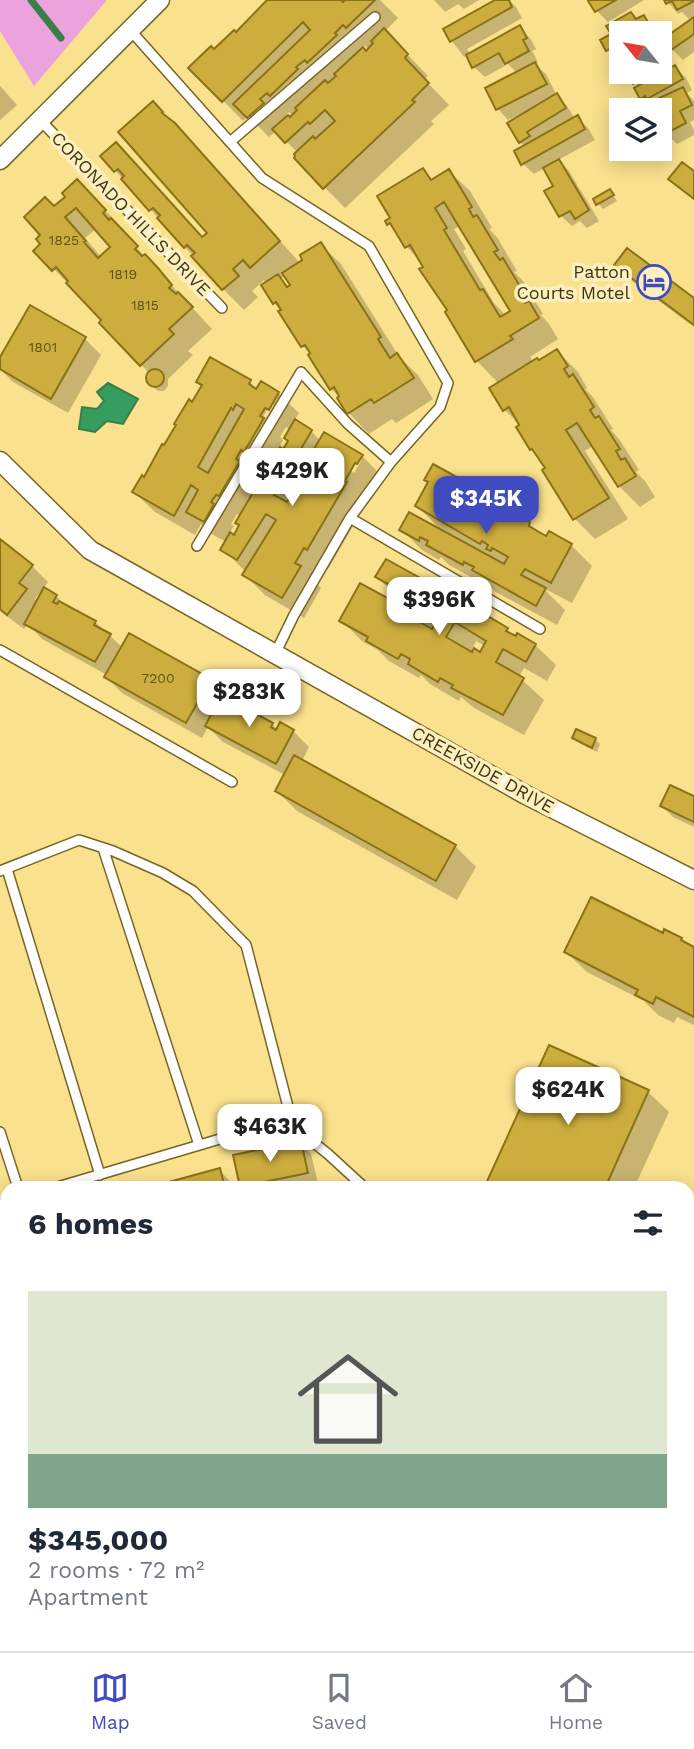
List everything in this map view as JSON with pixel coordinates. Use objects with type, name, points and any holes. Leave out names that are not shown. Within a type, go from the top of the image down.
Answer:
[{"type":"street","name":"CORONADO HILLS DRIVE","points":[[0,160],[160,0]]},
{"type":"street","name":"CREEKSIDE DRIVE","points":[[0,461],[90,550],[526,795],[694,880]]},
{"type":"lane","points":[[230,142],[376,17]]},
{"type":"lane","points":[[131,31],[262,178],[369,246],[448,383],[440,407],[391,462],[350,518],[294,615],[275,654]]},
{"type":"lane","name":"CORONADO HILLS DRIVE","points":[[40,120],[222,308]]},
{"type":"lane","points":[[197,546],[301,372],[348,425],[391,462]]},
{"type":"lane","points":[[350,518],[540,629]]},
{"type":"lane","points":[[0,650],[232,782]]},
{"type":"lane","points":[[100,1175],[4,870],[79,840],[163,873],[193,891],[246,945],[293,1126]]},
{"type":"lane","points":[[103,848],[199,1145]]},
{"type":"lane","points":[[79,1181],[279,1123],[293,1126],[357,1181]]},
{"type":"lane","points":[[0,1132],[16,1181]]},
{"type":"shaded area","points":[[0,0],[107,0],[34,86],[0,31]]},
{"type":"shaded area","points":[[108,383],[138,399],[123,424],[107,421],[95,432],[79,429],[82,407],[97,409],[104,401],[97,392]]},
{"type":"building","points":[[267,0],[375,0],[346,28],[343,25],[335,33],[337,35],[307,63],[305,60],[296,67],[298,69],[270,96],[267,93],[260,99],[264,103],[247,118],[233,104],[310,30],[303,22],[222,102],[188,68],[211,46],[214,49],[234,30],[236,32]]},
{"type":"building","points":[[495,0],[509,0],[512,7],[450,42],[443,29]]},
{"type":"building","points":[[616,0],[595,12],[588,1]]},
{"type":"building","points":[[664,0],[694,1],[677,10],[672,1],[666,4]]},
{"type":"building","points":[[631,12],[636,19],[644,15],[647,21],[615,21]]},
{"type":"building","points":[[694,17],[694,34],[672,49],[672,33]]},
{"type":"building","points":[[520,25],[527,38],[523,40],[529,51],[505,64],[499,53],[472,68],[466,55]]},
{"type":"building","points":[[384,28],[408,54],[405,58],[429,83],[412,100],[415,102],[323,189],[294,158],[294,154],[313,136],[315,139],[335,121],[325,110],[285,143],[272,129],[288,115],[290,117],[297,110],[295,108],[325,80],[328,83],[336,76],[334,74],[363,47],[366,51],[373,43],[371,41]]},
{"type":"building","points":[[609,35],[609,49],[606,51],[600,40]]},
{"type":"building","points":[[535,62],[547,84],[496,110],[485,88]]},
{"type":"building","points":[[675,65],[683,79],[649,98],[639,98],[634,88],[641,84],[672,84],[672,67]]},
{"type":"building","points":[[683,87],[692,105],[680,111],[686,123],[672,130],[672,98],[659,98]]},
{"type":"building","points":[[557,93],[566,108],[527,132],[530,136],[519,143],[507,123]]},
{"type":"building","points":[[153,101],[280,241],[250,268],[243,260],[233,269],[239,276],[222,290],[191,256],[195,253],[187,245],[184,248],[157,218],[160,215],[153,208],[149,211],[121,179],[124,176],[118,169],[114,172],[100,156],[116,142],[202,237],[207,233],[118,132]]},
{"type":"building","points":[[578,115],[585,129],[521,165],[514,151]]},
{"type":"building","points":[[559,159],[589,210],[575,219],[570,211],[559,217],[544,191],[553,186],[543,168]]},
{"type":"building","points":[[682,162],[694,171],[694,199],[668,179]]},
{"type":"building","points":[[423,168],[431,180],[449,169],[472,207],[469,209],[473,217],[477,215],[498,250],[494,252],[500,260],[503,258],[524,293],[520,295],[525,303],[529,301],[539,318],[510,336],[513,339],[475,362],[445,312],[447,310],[419,269],[423,267],[410,245],[405,248],[390,223],[387,225],[385,221],[390,218],[377,196]],"holes":[[[444,202],[510,311],[500,317],[483,289],[480,290],[444,230],[447,228],[435,208]]]},
{"type":"building","points":[[77,179],[106,210],[103,213],[109,220],[111,218],[138,246],[135,249],[142,256],[145,254],[158,268],[172,285],[169,288],[176,294],[178,292],[193,307],[169,329],[174,334],[140,366],[99,323],[101,320],[66,283],[68,281],[56,267],[52,271],[33,251],[40,244],[36,239],[40,235],[24,217],[45,197],[54,206],[65,197],[62,193]],"holes":[[[76,208],[110,247],[98,258],[65,217]]]},
{"type":"building","points":[[610,189],[614,195],[596,205],[593,199]]},
{"type":"building","points":[[321,242],[381,337],[378,339],[390,358],[397,353],[414,378],[374,403],[371,399],[347,414],[334,387],[330,390],[308,355],[310,353],[305,345],[301,347],[278,311],[281,310],[276,302],[273,304],[261,285],[278,274],[287,287],[290,285],[282,273],[302,260],[300,255]]},
{"type":"building","name":"Patton Courts Motel","points":[[627,248],[694,298],[694,325],[614,265]]},
{"type":"building","points":[[30,305],[86,337],[51,399],[0,369],[0,357]]},
{"type":"building","points":[[557,349],[568,366],[564,369],[569,377],[573,374],[594,407],[590,410],[595,418],[599,416],[620,449],[616,451],[621,460],[625,458],[636,476],[618,487],[577,423],[566,430],[609,498],[573,520],[542,470],[545,468],[516,427],[519,425],[509,407],[503,411],[489,388],[537,358],[539,360]]},
{"type":"building","points":[[210,357],[251,380],[249,384],[256,389],[261,381],[279,392],[269,410],[265,408],[260,416],[264,418],[244,452],[241,450],[236,459],[240,461],[219,496],[216,495],[211,502],[214,504],[204,522],[186,512],[198,490],[191,485],[174,516],[132,492],[142,475],[144,477],[162,444],[164,445],[189,399],[192,402],[202,385],[196,382]],"holes":[[[236,404],[244,409],[208,473],[198,467],[231,408],[233,410]]]},
{"type":"building","points":[[151,369],[159,369],[164,378],[162,385],[151,387],[146,382],[146,374]]},
{"type":"building","points":[[295,419],[312,430],[274,495],[287,502],[297,486],[293,484],[324,432],[363,455],[357,464],[355,463],[345,481],[347,482],[307,550],[304,548],[295,563],[301,566],[282,598],[242,575],[276,520],[266,514],[237,560],[220,550],[230,532],[234,535],[239,525],[235,523],[254,491],[258,492],[263,484],[260,482],[280,447],[283,449],[288,441],[284,438]]},
{"type":"building","points":[[433,464],[487,496],[485,500],[530,522],[529,526],[546,536],[549,531],[572,544],[551,583],[525,569],[521,575],[546,588],[536,606],[472,570],[474,567],[464,562],[463,565],[426,545],[428,541],[420,537],[419,541],[399,530],[409,512],[504,564],[508,557],[492,548],[491,551],[486,549],[488,545],[482,541],[480,544],[415,506],[428,482],[424,480]]},
{"type":"building","points":[[0,539],[33,565],[19,583],[27,589],[7,615],[0,609]]},
{"type":"building","points":[[386,559],[422,579],[420,582],[432,589],[434,586],[465,604],[463,607],[472,612],[474,608],[508,628],[506,631],[516,636],[517,633],[536,644],[526,662],[503,649],[496,662],[524,678],[503,715],[451,688],[453,685],[440,678],[438,682],[408,664],[410,659],[401,654],[398,659],[366,641],[368,637],[339,621],[360,583],[391,600],[397,589],[375,577]],"holes":[[[418,600],[441,613],[432,629],[411,617]],[[455,622],[486,641],[480,652],[474,648],[472,652],[446,637]]]},
{"type":"building","points":[[44,587],[57,595],[53,602],[57,604],[59,601],[96,621],[94,625],[111,634],[95,662],[24,624]]},
{"type":"building","points":[[129,633],[211,679],[186,723],[104,677]]},
{"type":"building","points":[[224,690],[237,697],[233,705],[240,709],[242,706],[273,723],[271,727],[276,730],[280,722],[294,730],[276,764],[205,726]]},
{"type":"building","points":[[576,729],[596,738],[592,748],[572,738]]},
{"type":"building","points":[[294,755],[456,845],[436,881],[275,791]]},
{"type":"building","points":[[670,785],[694,796],[694,822],[660,806]]},
{"type":"building","points":[[591,897],[663,933],[664,929],[694,947],[694,1017],[656,997],[653,1004],[635,995],[638,990],[564,952]]},
{"type":"building","points":[[549,1045],[649,1090],[608,1181],[487,1181]]},
{"type":"building","points":[[301,1141],[308,1173],[269,1181],[239,1181],[233,1155]]},
{"type":"building","points":[[220,1168],[223,1181],[173,1181]]},
{"type":"waterway","points":[[31,0],[61,38]]},
{"type":"place","name":"Patton Courts Motel","points":[[654,282]]}]
